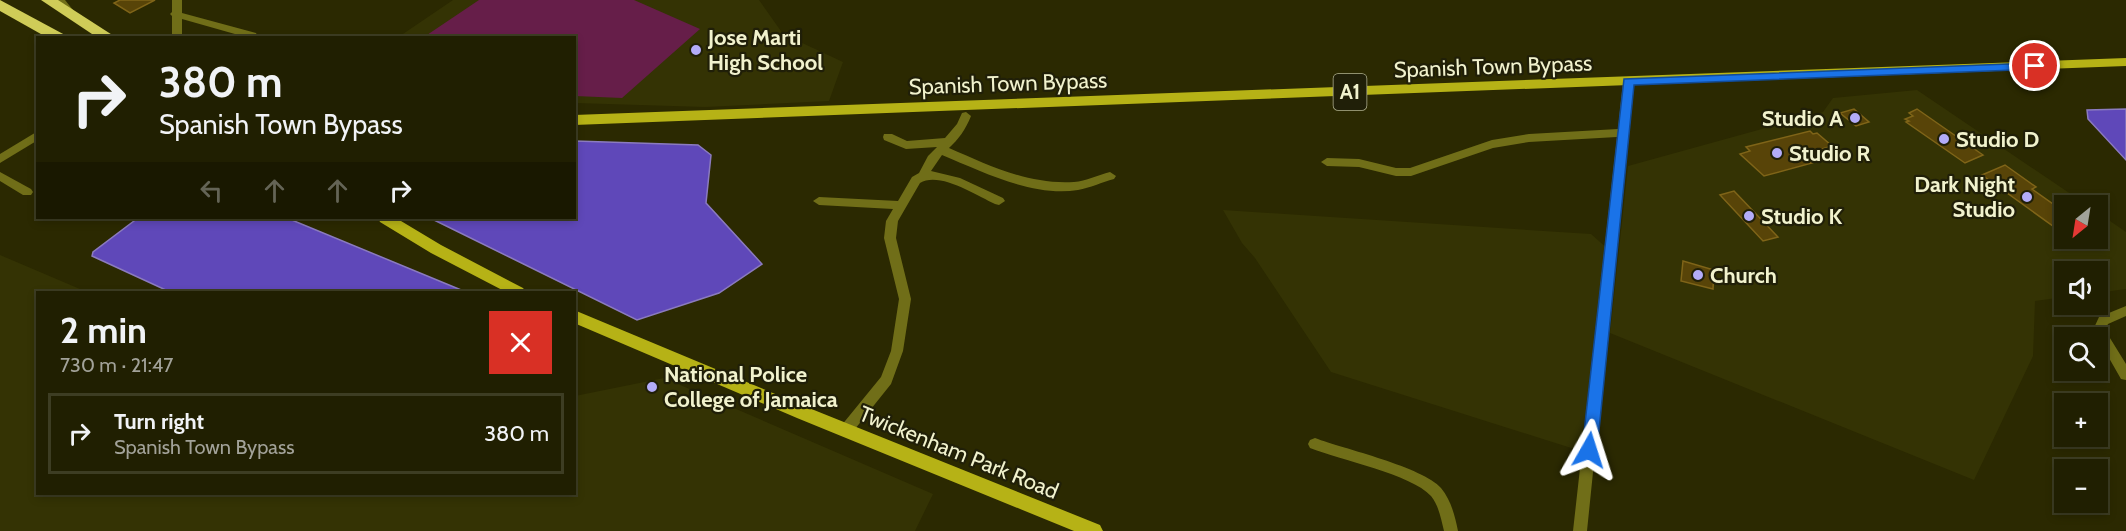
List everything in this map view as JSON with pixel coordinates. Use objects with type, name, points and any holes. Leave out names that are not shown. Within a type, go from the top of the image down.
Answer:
[{"type":"highway","points":[[48,0],[107,36]]},
{"type":"highway","points":[[0,5],[56,36]]},
{"type":"main road","name":"Spanish Town Bypass","points":[[576,120],[2126,63]]},
{"type":"main road","points":[[387,219],[516,291]]},
{"type":"main road","points":[[396,219],[410,234]]},
{"type":"main road","name":"Twickenham Park Road","points":[[576,317],[1095,531]]},
{"type":"street","points":[[60,0],[72,15]]},
{"type":"street","points":[[177,0],[177,36]]},
{"type":"street","points":[[176,14],[252,35]]},
{"type":"street","points":[[1580,531],[1628,82]]},
{"type":"street","points":[[925,173],[929,163],[963,126],[966,116]]},
{"type":"street","points":[[0,159],[36,136]]},
{"type":"street","points":[[888,137],[906,145],[946,146],[1007,176],[1054,186],[1077,186],[1110,176]]},
{"type":"street","points":[[1327,162],[1359,163],[1396,172],[1411,172],[1492,144],[1529,138],[1622,138]]},
{"type":"street","points":[[846,430],[886,380],[897,351],[905,299],[890,238],[892,221],[918,177],[925,173],[937,174],[999,201]]},
{"type":"street","points":[[0,176],[27,192]]},
{"type":"street","points":[[819,201],[900,205]]},
{"type":"street","points":[[2126,311],[2103,321],[2099,330],[2126,375]]},
{"type":"street","points":[[1315,444],[1424,483],[1440,499],[1448,512],[1451,531]]},
{"type":"shaded area","name":"Jose Marti High School","points":[[453,0],[759,0],[783,34],[843,62],[829,101],[705,107],[576,103],[576,36],[400,36]]},
{"type":"shaded area","points":[[479,0],[634,0],[700,29],[622,98],[576,96],[576,36],[425,36]]},
{"type":"shaded area","points":[[1917,90],[2072,195],[2054,195],[2054,249],[2108,249],[2108,220],[2126,232],[2126,289],[2108,291],[2108,261],[2054,261],[2054,298],[2035,301],[2033,356],[1974,480],[1610,333],[1628,166],[1823,112],[1833,98]]},
{"type":"shaded area","points":[[2126,109],[2126,160],[2088,119],[2087,110]]},
{"type":"shaded area","points":[[576,141],[698,145],[711,155],[706,203],[762,264],[719,293],[637,320],[432,219],[576,219]]},
{"type":"shaded area","points":[[1223,210],[1591,234],[1609,250],[1587,453],[1331,372],[1255,258],[1242,243]]},
{"type":"shaded area","points":[[137,219],[289,219],[464,291],[168,291],[92,256],[93,252]]},
{"type":"shaded area","name":"National Police College of Jamaica","points":[[0,255],[85,291],[36,291],[36,495],[576,495],[576,396],[664,378],[933,494],[915,531],[0,531]]},
{"type":"building","points":[[120,0],[155,0],[130,13],[114,3]]},
{"type":"building","name":"Studio A","points":[[1854,109],[1869,122],[1856,126],[1840,113]]},
{"type":"building","name":"Studio D","points":[[1917,109],[1983,155],[1965,163],[1906,122],[1909,121],[1905,119],[1913,116],[1909,113]]},
{"type":"building","name":"Studio R","points":[[1810,131],[1813,134],[1817,133],[1832,146],[1802,155],[1812,163],[1764,176],[1740,154],[1750,151],[1746,147]]},
{"type":"building","name":"Dark Night Studio","points":[[2005,165],[2036,187],[2032,189],[2054,205],[2054,227],[1982,175]]},
{"type":"building","name":"Studio K","points":[[1734,191],[1778,237],[1763,241],[1720,195]]},
{"type":"building","name":"Church","points":[[1683,261],[1714,270],[1713,289],[1681,281]]},
{"type":"place","name":"Jose Marti High School","points":[[696,50]]},
{"type":"place","name":"Studio A","points":[[1855,118]]},
{"type":"place","name":"Studio D","points":[[1944,139]]},
{"type":"place","name":"Studio R","points":[[1777,153]]},
{"type":"place","name":"Dark Night Studio","points":[[2027,197]]},
{"type":"place","name":"Studio K","points":[[1749,216]]},
{"type":"place","name":"Church","points":[[1698,275]]},
{"type":"place","name":"National Police College of Jamaica","points":[[652,387]]},
{"type":"route","points":[[1589,450],[1628,82],[2035,66]]}]
